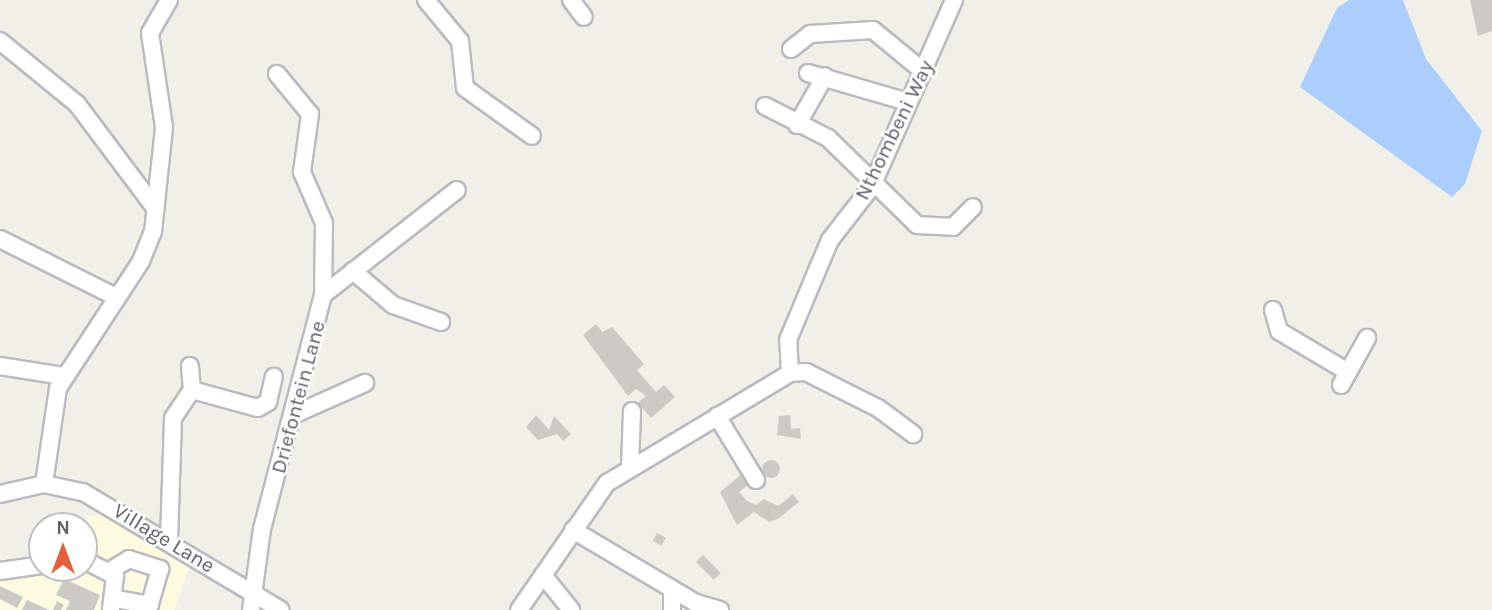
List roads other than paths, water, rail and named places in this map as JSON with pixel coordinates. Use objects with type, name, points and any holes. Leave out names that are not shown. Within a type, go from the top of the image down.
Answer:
[{"type":"street","points":[[44,484],[51,408],[63,376],[148,247],[164,127],[150,33],[169,0]]},
{"type":"street","points":[[426,0],[460,41],[465,88],[532,136]]},
{"type":"street","points":[[571,0],[584,17]]},
{"type":"street","name":"Nthombeni Way","points":[[790,373],[788,340],[821,262],[872,186],[954,0]]},
{"type":"street","points":[[791,50],[810,34],[873,30],[923,71]]},
{"type":"street","points":[[0,41],[77,104],[155,208]]},
{"type":"street","points":[[807,73],[908,102]]},
{"type":"street","name":"Driefontein Lane","points":[[251,610],[258,594],[262,529],[323,295],[324,223],[302,172],[310,114],[277,74]]},
{"type":"street","points":[[797,125],[825,76]]},
{"type":"street","points":[[765,106],[797,125],[828,138],[907,219],[931,230],[953,227],[973,207]]},
{"type":"street","points":[[323,295],[457,190]]},
{"type":"street","points":[[0,239],[116,297]]},
{"type":"street","points":[[353,271],[393,304],[441,322]]},
{"type":"street","points":[[1273,310],[1279,331],[1344,378],[1367,338]]},
{"type":"street","points":[[0,366],[63,376]]},
{"type":"street","points":[[169,540],[174,409],[192,390],[190,366]]},
{"type":"street","points":[[519,610],[598,492],[630,468],[790,373],[806,372],[913,434]]},
{"type":"street","points":[[192,390],[258,408],[268,402],[274,377]]},
{"type":"street","points":[[293,415],[365,383]]},
{"type":"street","points":[[630,468],[632,411]]},
{"type":"street","points":[[717,416],[756,480]]},
{"type":"street","name":"Village Lane","points":[[0,495],[44,484],[83,492],[169,540],[281,610]]},
{"type":"street","points":[[573,530],[672,590],[720,610]]},
{"type":"street","points":[[129,559],[160,569],[148,607],[113,605],[111,570],[129,559]]},
{"type":"street","points":[[98,565],[111,570]]},
{"type":"street","points":[[0,571],[28,567]]},
{"type":"street","points":[[543,575],[571,610]]},
{"type":"street","points":[[672,590],[672,610]]},
{"type":"water","points":[[1349,0],[1403,0],[1426,59],[1482,131],[1465,184],[1452,197],[1300,87],[1337,8]]}]
